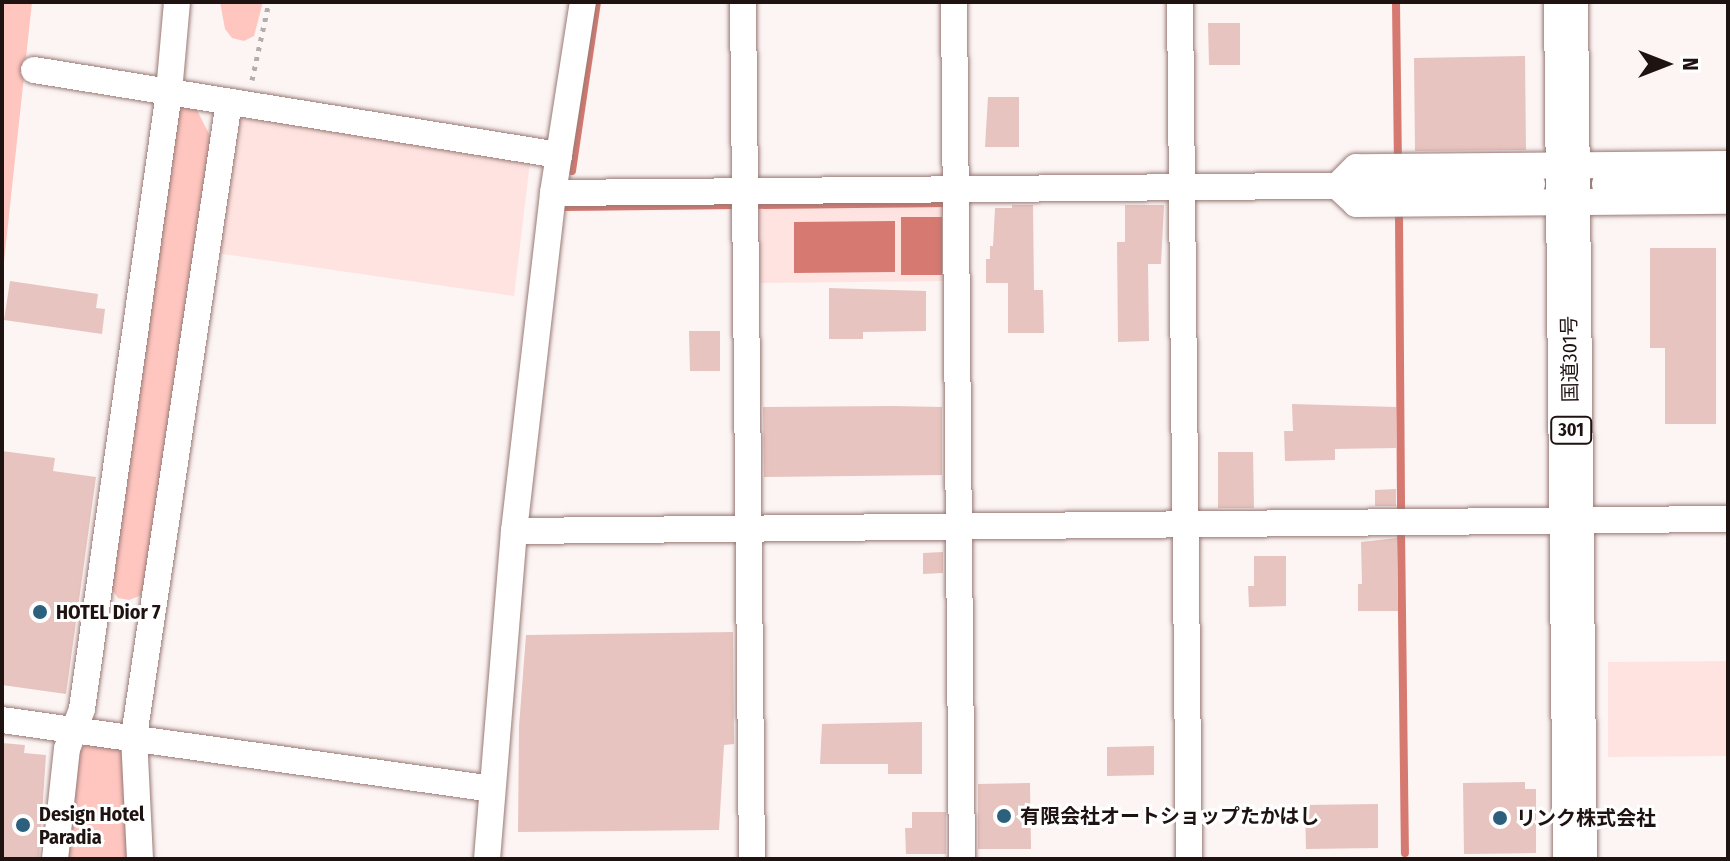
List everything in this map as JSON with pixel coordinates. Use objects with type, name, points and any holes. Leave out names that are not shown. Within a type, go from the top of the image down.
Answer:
[{"type":"highway","name":"国道301号","points":[[1566,2],[1575,859]]},
{"type":"street","points":[[55,859],[67,749],[82,709],[169,92],[177,2]]},
{"type":"street","points":[[487,859],[514,531],[553,193],[583,2]]},
{"type":"street","points":[[743,2],[752,859]]},
{"type":"street","points":[[954,2],[962,859]]},
{"type":"street","points":[[1180,2],[1189,859]]},
{"type":"street","points":[[34,70],[559,155]]},
{"type":"street","points":[[140,859],[134,736],[238,103]]},
{"type":"street","points":[[1337,186],[1356,204],[1568,184],[1728,164]]},
{"type":"street","points":[[1337,186],[1356,167],[1728,201]]},
{"type":"street","points":[[553,193],[1728,182]]},
{"type":"street","points":[[514,531],[1728,519]]},
{"type":"street","points":[[2,720],[134,736],[492,789]]},
{"type":"path","points":[[238,103],[269,2]]},
{"type":"shaded area","points":[[2,2],[32,2],[2,280]]},
{"type":"shaded area","points":[[220,2],[263,2],[254,36],[244,41],[232,38],[225,29]]},
{"type":"shaded area","points":[[183,106],[197,110],[212,140],[147,583],[142,595],[129,600],[118,598],[110,587],[177,108]]},
{"type":"shaded area","points":[[237,115],[530,162],[514,296],[216,253]]},
{"type":"shaded area","points":[[950,205],[950,281],[757,283],[756,207]]},
{"type":"shaded area","points":[[901,217],[942,217],[942,275],[901,275]]},
{"type":"shaded area","points":[[895,221],[895,272],[794,273],[794,222]]},
{"type":"shaded area","points":[[1728,661],[1728,756],[1608,757],[1608,662]]},
{"type":"shaded area","points":[[88,741],[118,745],[123,752],[130,859],[63,859],[75,758]]},
{"type":"building","points":[[1208,23],[1240,23],[1240,65],[1209,65]]},
{"type":"building","points":[[1525,56],[1526,150],[1415,151],[1414,58]]},
{"type":"building","points":[[988,97],[1019,97],[1019,147],[985,147]]},
{"type":"building","points":[[1012,205],[1033,205],[1034,290],[1043,290],[1044,333],[1008,333],[1008,283],[986,283],[986,259],[990,259],[990,246],[993,246],[995,208],[1012,208]]},
{"type":"building","points":[[1125,205],[1164,205],[1161,264],[1148,264],[1149,341],[1118,342],[1117,242],[1125,242]]},
{"type":"building","points":[[1650,248],[1716,248],[1716,424],[1665,424],[1665,348],[1650,348]]},
{"type":"building","points":[[10,281],[98,294],[96,308],[105,309],[102,334],[4,320]]},
{"type":"building","points":[[829,288],[926,291],[926,331],[863,332],[863,339],[829,339]]},
{"type":"building","points":[[689,331],[720,331],[720,371],[690,371]]},
{"type":"building","points":[[1292,404],[1396,407],[1396,448],[1335,449],[1335,460],[1285,461],[1284,431],[1293,431]]},
{"type":"building","points":[[763,407],[942,407],[942,475],[764,477]]},
{"type":"building","name":"HOTEL Dior 7","points":[[2,451],[55,458],[53,471],[96,477],[66,694],[2,685]]},
{"type":"building","points":[[1218,452],[1253,452],[1254,508],[1218,508]]},
{"type":"building","points":[[1396,489],[1396,506],[1375,506],[1375,490]]},
{"type":"building","points":[[1397,538],[1398,611],[1358,611],[1358,584],[1362,584],[1361,542]]},
{"type":"building","points":[[943,552],[943,573],[923,574],[923,553]]},
{"type":"building","points":[[1254,556],[1286,556],[1286,606],[1249,607],[1248,586],[1254,586]]},
{"type":"building","points":[[733,632],[734,744],[724,745],[719,830],[518,832],[519,726],[526,635]]},
{"type":"building","points":[[922,722],[922,774],[888,774],[888,764],[820,764],[822,724]]},
{"type":"building","name":"Design Hotel Paradia","points":[[2,743],[25,745],[24,753],[46,755],[39,859],[2,859]]},
{"type":"building","points":[[1154,746],[1154,775],[1107,776],[1107,747]]},
{"type":"building","points":[[1525,782],[1525,789],[1536,789],[1536,853],[1464,854],[1463,783]]},
{"type":"building","name":"有限会社オートショップたかはし","points":[[1030,783],[1031,849],[978,849],[978,784]]},
{"type":"building","points":[[1378,804],[1378,848],[1306,849],[1305,805]]},
{"type":"building","points":[[912,812],[946,812],[946,854],[906,854],[905,828],[912,828]]},
{"type":"waterway","points":[[572,171],[597,2]]},
{"type":"waterway","points":[[1396,2],[1398,155]]},
{"type":"waterway","points":[[752,205],[949,203]]},
{"type":"waterway","points":[[566,207],[738,205]]},
{"type":"waterway","points":[[1399,216],[1401,514]]},
{"type":"waterway","points":[[1401,531],[1405,853]]},
{"type":"place","name":"HOTEL Dior 7","points":[[40,612]]},
{"type":"place","name":"有限会社オートショップたかはし","points":[[1004,816]]},
{"type":"place","name":"リンク株式会社","points":[[1500,818]]},
{"type":"place","name":"Design Hotel Paradia","points":[[23,825]]}]
